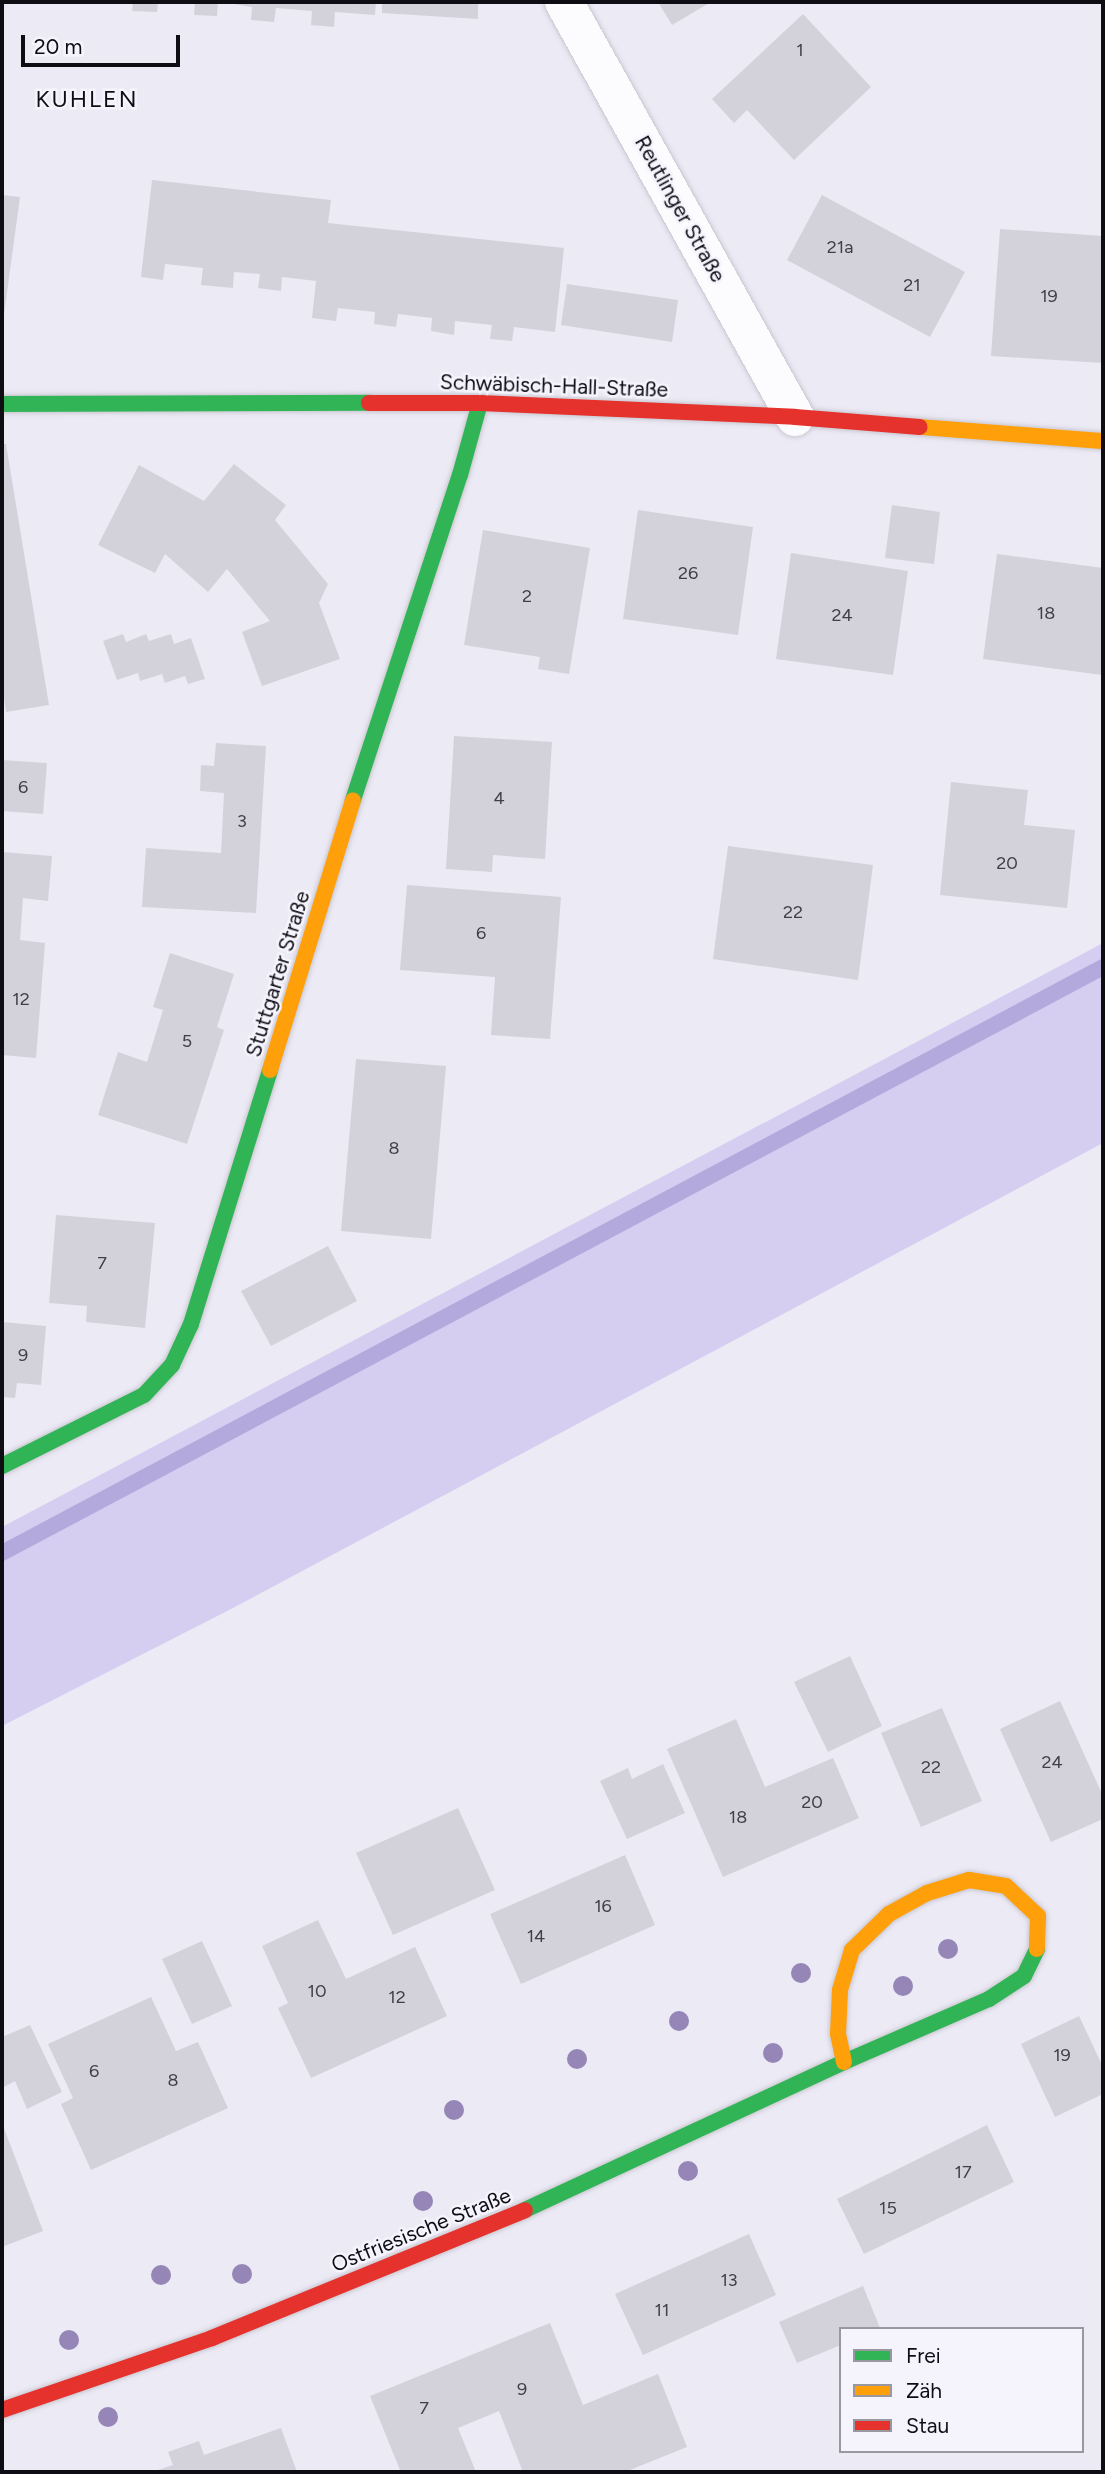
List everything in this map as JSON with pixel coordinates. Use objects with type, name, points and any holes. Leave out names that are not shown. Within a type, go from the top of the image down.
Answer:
[{"type":"street","name":"Reutlinger Straße","points":[[565,2],[795,416]]},
{"type":"street","name":"Schwäbisch-Hall-Straße","points":[[2,404],[480,403],[795,416],[1103,441]]},
{"type":"street","name":"Stuttgarter Straße","points":[[2,1466],[144,1395],[172,1365],[191,1324],[378,719],[460,475],[480,403]]},
{"type":"street","name":"Ostfriesische Straße","points":[[2,2410],[212,2338],[567,2193],[844,2062],[989,1999],[1024,1976],[1038,1947],[1038,1916],[1006,1886],[969,1880],[928,1893],[889,1914],[852,1950],[838,2012],[838,2034],[844,2062]]},
{"type":"shaded area","points":[[1103,943],[1103,1143],[233,1608],[2,1726],[2,1527]]},
{"type":"building","points":[[133,2],[158,2],[157,12],[132,11]]},
{"type":"building","points":[[195,2],[218,2],[217,16],[194,15]]},
{"type":"building","points":[[221,2],[376,2],[375,15],[335,12],[334,27],[311,25],[312,11],[276,8],[274,22],[251,20],[252,7]]},
{"type":"building","points":[[382,2],[478,2],[478,19],[382,13]]},
{"type":"building","points":[[658,2],[711,2],[672,25]]},
{"type":"building","points":[[803,14],[871,87],[794,160],[747,110],[734,123],[712,99]]},
{"type":"building","points":[[152,180],[331,200],[328,223],[564,248],[555,332],[514,327],[512,341],[490,339],[492,325],[455,321],[454,335],[431,331],[432,318],[398,314],[396,327],[374,324],[375,312],[338,308],[336,321],[312,318],[316,281],[282,277],[281,291],[258,288],[260,274],[234,272],[233,288],[201,285],[203,268],[165,264],[163,280],[141,277]]},
{"type":"building","points":[[2,195],[20,197],[3,322],[2,322]]},
{"type":"building","points":[[822,195],[965,272],[930,337],[787,260]]},
{"type":"building","points":[[1000,229],[1103,236],[1103,363],[991,356]]},
{"type":"building","points":[[567,284],[678,300],[672,342],[561,325]]},
{"type":"building","points":[[2,444],[6,444],[49,705],[6,712],[2,684]]},
{"type":"building","points":[[234,464],[286,505],[275,520],[328,584],[319,603],[340,659],[262,686],[242,632],[270,621],[227,569],[208,592],[165,554],[155,573],[98,545],[139,465],[204,501]]},
{"type":"building","points":[[892,505],[940,512],[934,564],[885,558]]},
{"type":"building","points":[[638,510],[753,527],[738,635],[623,619]]},
{"type":"building","points":[[483,530],[590,548],[569,674],[538,669],[540,657],[464,645]]},
{"type":"building","points":[[791,553],[908,571],[893,675],[776,659]]},
{"type":"building","points":[[997,554],[1103,568],[1102,675],[983,659]]},
{"type":"building","points":[[123,634],[126,642],[146,634],[149,641],[171,634],[174,644],[191,638],[205,679],[188,684],[185,676],[165,683],[162,674],[140,681],[138,673],[117,680],[103,641]]},
{"type":"building","points":[[454,736],[552,742],[545,859],[493,855],[492,872],[446,869]]},
{"type":"building","points":[[216,743],[266,746],[256,913],[142,907],[146,848],[221,853],[224,793],[200,791],[201,765],[214,766]]},
{"type":"building","points":[[2,760],[47,763],[43,814],[2,811]]},
{"type":"building","points":[[951,782],[1028,790],[1024,825],[1075,830],[1067,908],[940,895]]},
{"type":"building","points":[[728,846],[873,865],[858,980],[713,959]]},
{"type":"building","points":[[2,852],[52,856],[48,901],[23,898],[20,940],[45,943],[36,1058],[2,1055]]},
{"type":"building","points":[[407,885],[561,897],[550,1039],[491,1035],[495,977],[400,970]]},
{"type":"building","points":[[170,953],[234,974],[217,1027],[224,1030],[187,1144],[98,1115],[118,1052],[147,1062],[163,1010],[153,1007]]},
{"type":"building","points":[[356,1059],[446,1066],[431,1239],[341,1231]]},
{"type":"building","points":[[56,1215],[155,1223],[145,1328],[86,1322],[87,1306],[49,1303]]},
{"type":"building","points":[[328,1246],[357,1301],[271,1346],[241,1291]]},
{"type":"building","points":[[2,1322],[46,1326],[41,1385],[17,1383],[15,1398],[2,1397]]},
{"type":"building","points":[[850,1656],[882,1726],[828,1752],[794,1682]]},
{"type":"building","points":[[1060,1701],[1103,1796],[1103,1819],[1051,1842],[1000,1729]]},
{"type":"building","points":[[942,1708],[982,1801],[921,1827],[881,1733]]},
{"type":"building","points":[[736,1719],[765,1787],[833,1758],[859,1818],[723,1877],[667,1749]]},
{"type":"building","points":[[663,1764],[685,1813],[627,1839],[600,1781],[628,1768],[632,1779]]},
{"type":"building","points":[[458,1808],[495,1890],[393,1935],[356,1853]]},
{"type":"building","points":[[625,1855],[655,1925],[521,1984],[490,1914]]},
{"type":"building","points":[[318,1920],[346,1979],[415,1947],[447,2016],[311,2078],[278,2008],[288,2003],[262,1946]]},
{"type":"building","points":[[202,1941],[232,2006],[192,2024],[162,1959]]},
{"type":"building","points":[[151,1997],[176,2051],[198,2042],[228,2108],[91,2170],[61,2104],[73,2098],[48,2044]]},
{"type":"building","points":[[1079,2016],[1103,2067],[1103,2094],[1055,2117],[1021,2044]]},
{"type":"building","points":[[30,2025],[62,2092],[27,2109],[15,2081],[2,2088],[2,2037]]},
{"type":"building","points":[[2,2123],[43,2231],[2,2247]]},
{"type":"building","points":[[987,2125],[1014,2182],[864,2254],[837,2199]]},
{"type":"building","points":[[749,2234],[776,2295],[643,2355],[615,2294]]},
{"type":"building","points":[[863,2286],[880,2327],[839,2327],[839,2346],[797,2363],[779,2322]]},
{"type":"building","points":[[550,2323],[583,2405],[658,2374],[687,2447],[625,2472],[523,2472],[499,2411],[458,2428],[476,2472],[394,2472],[400,2470],[370,2396]]},
{"type":"building","points":[[281,2428],[297,2472],[152,2472],[173,2465],[168,2452],[199,2441],[204,2455]]},
{"type":"waterway","points":[[2,1553],[1103,967]]},
{"type":"traffic: fast","points":[[2,404],[369,403]]},
{"type":"traffic: fast","points":[[353,800],[460,475],[480,403]]},
{"type":"traffic: fast","points":[[2,1466],[144,1395],[172,1365],[191,1324],[270,1070]]},
{"type":"traffic: fast","points":[[525,2210],[844,2062],[989,1999],[1024,1976],[1037,1949]]},
{"type":"traffic: slow","points":[[920,427],[1103,441]]},
{"type":"traffic: slow","points":[[270,1070],[353,800]]},
{"type":"traffic: slow","points":[[844,2062],[838,2034],[840,1990],[852,1950],[889,1914],[927,1893],[969,1880],[1006,1886],[1038,1916],[1037,1949]]},
{"type":"traffic: jam","points":[[369,403],[480,403],[795,417],[920,427]]},
{"type":"traffic: jam","points":[[2,2410],[212,2338],[525,2210]]},
{"type":"district","name":"KUHLEN","points":[[87,99]]}]
